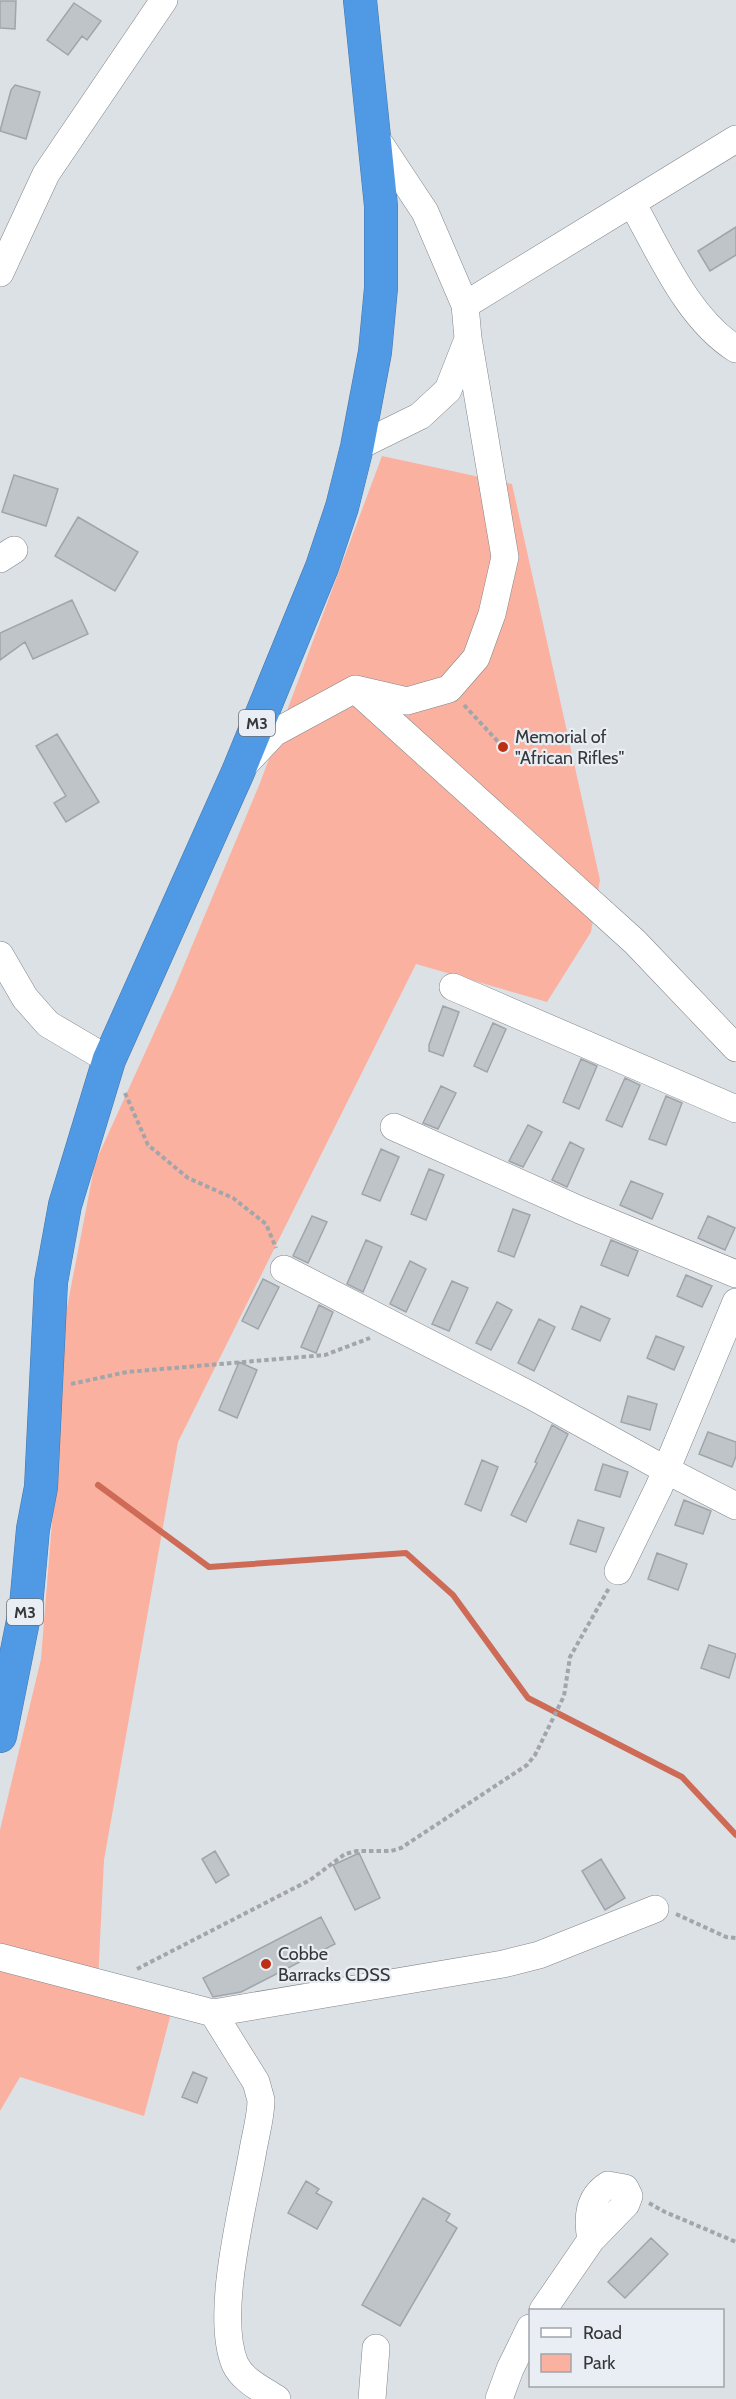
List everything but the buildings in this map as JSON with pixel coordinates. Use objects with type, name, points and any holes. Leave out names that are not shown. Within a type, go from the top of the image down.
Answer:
[{"type":"highway","name":"M3","points":[[0,1736],[26,1606],[33,1529],[41,1487],[51,1282],[65,1205],[110,1060],[237,772],[322,567],[342,507],[357,447],[375,352],[381,288],[381,206],[360,0]]},
{"type":"street","points":[[0,273],[46,174],[164,0]]},
{"type":"street","points":[[237,772],[274,733],[356,689],[407,701],[449,689],[476,658],[492,614],[505,557],[468,338],[465,305],[425,212],[374,135]]},
{"type":"street","points":[[465,305],[736,139]]},
{"type":"street","points":[[632,203],[701,320],[736,349]]},
{"type":"street","points":[[357,447],[420,416],[448,390],[468,338]]},
{"type":"street","points":[[356,689],[635,942],[736,1048]]},
{"type":"street","points":[[0,955],[25,998],[48,1024],[110,1060]]},
{"type":"street","points":[[453,987],[736,1109]]},
{"type":"street","points":[[394,1127],[580,1210],[736,1274]]},
{"type":"street","points":[[284,1269],[399,1326],[736,1506]]},
{"type":"street","points":[[618,1571],[666,1470],[736,1302]]},
{"type":"street","points":[[0,1957],[213,2013],[503,1964],[539,1955],[655,1909]]},
{"type":"street","points":[[213,2013],[256,2082],[261,2100],[233,2260],[227,2307],[227,2330],[236,2365],[245,2379],[277,2399]]},
{"type":"street","points":[[544,2309],[591,2240],[588,2213],[594,2196],[608,2185],[626,2188]]},
{"type":"street","points":[[499,2399],[510,2368],[529,2332]]},
{"type":"street","points":[[372,2399],[376,2348]]},
{"type":"path","points":[[449,689],[503,747]]},
{"type":"path","points":[[110,1060],[148,1145],[188,1178],[233,1198],[266,1224],[284,1269]]},
{"type":"path","points":[[45,1389],[127,1372],[325,1355],[399,1326]]},
{"type":"path","points":[[104,1986],[310,1880],[345,1854],[357,1851],[391,1851],[401,1848],[527,1765],[535,1755],[564,1696],[570,1657],[618,1571]]},
{"type":"path","points":[[655,1909],[671,1911],[726,1937],[736,1938]]},
{"type":"path","points":[[626,2188],[665,2212],[736,2242]]},
{"type":"green space","points":[[382,456],[512,484],[600,880],[591,932],[547,1002],[416,964],[178,1442],[104,1860],[98,1981],[174,2002],[144,2116],[20,2077],[0,2111],[0,1830],[41,1659],[63,1385],[64,1323],[95,1163],[174,989],[260,783]]},
{"type":"waterway","points":[[98,1485],[209,1567],[406,1553],[453,1595],[528,1698],[682,1777],[736,1835]]},
{"type":"place","name":"Memorial of \"African Rifles\"","points":[[503,747]]},
{"type":"place","name":"Cobbe Barracks CDSS","points":[[266,1964]]}]
